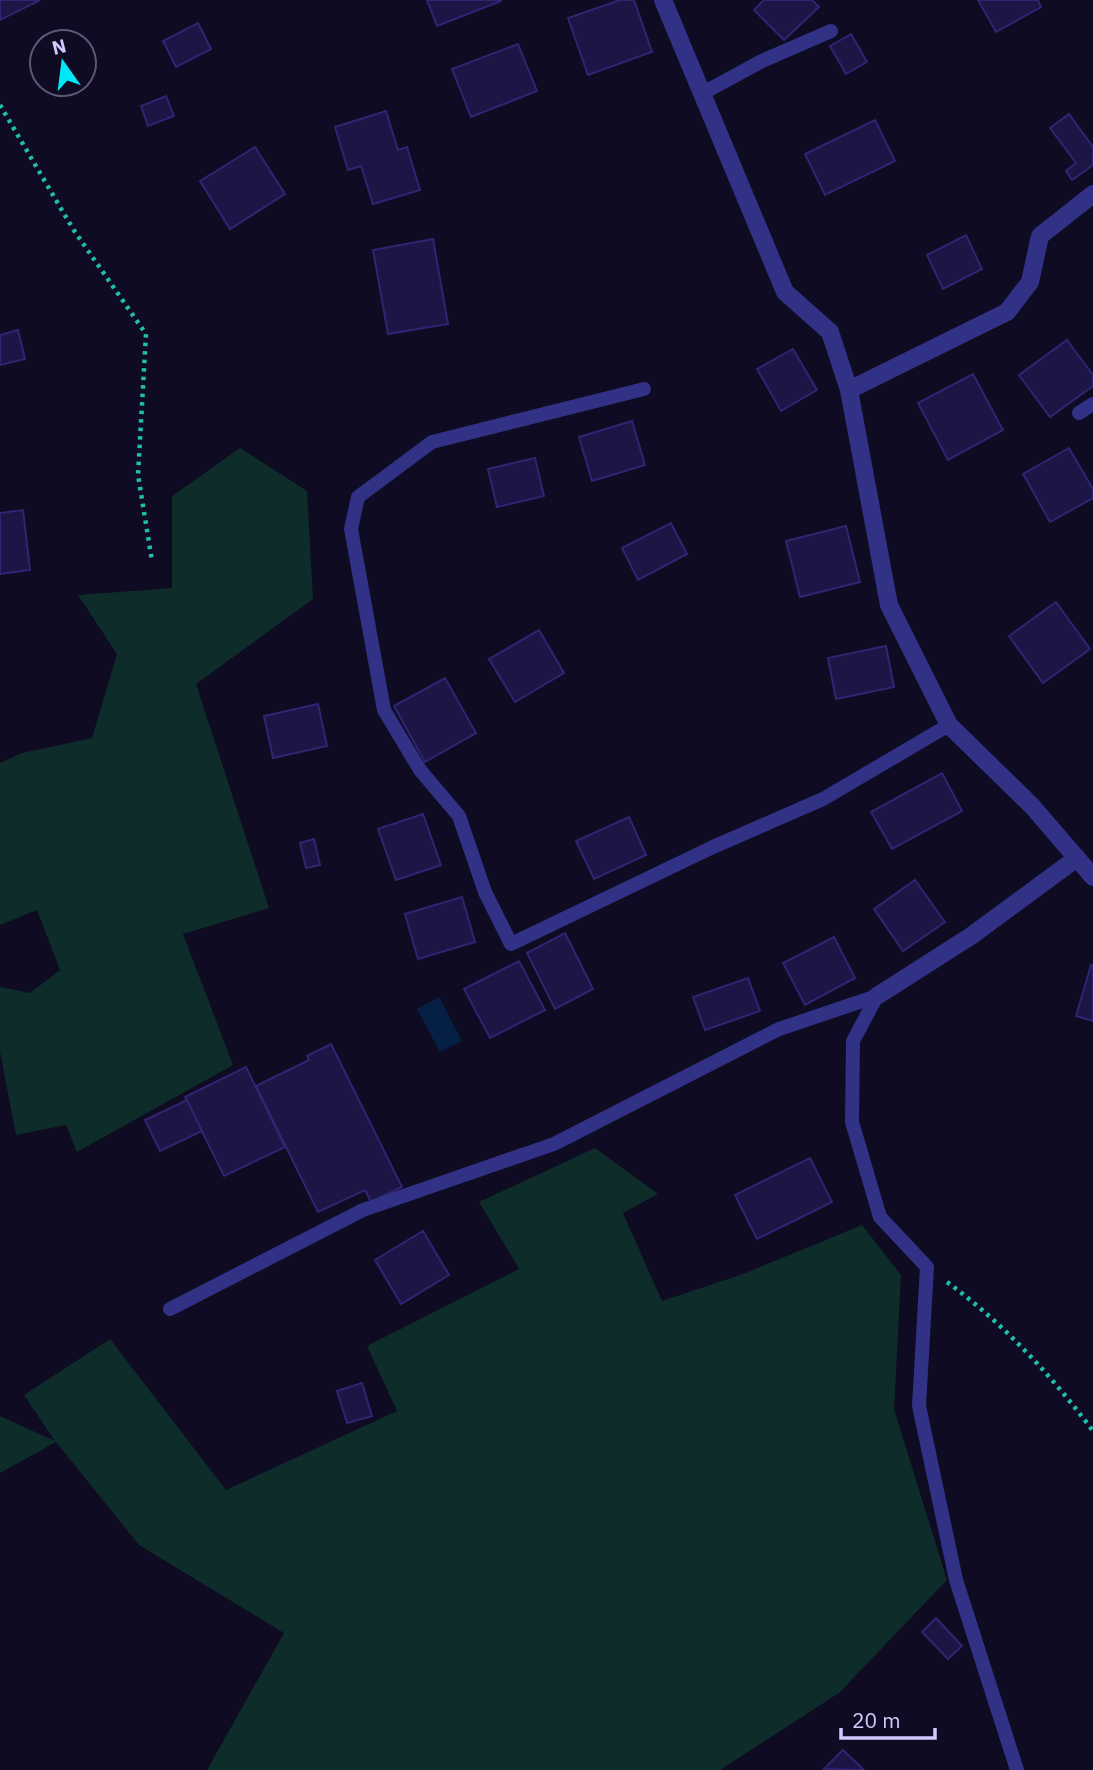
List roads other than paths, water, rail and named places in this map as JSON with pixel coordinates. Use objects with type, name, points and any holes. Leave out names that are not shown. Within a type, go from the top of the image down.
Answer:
[{"type":"street","points":[[663,0],[785,292],[830,332],[849,390],[889,605],[948,725],[1032,806],[1093,877]]},
{"type":"street","points":[[849,390],[1007,312],[1030,282],[1040,236],[1093,194]]},
{"type":"street","points":[[877,996],[971,936],[1077,858]]},
{"type":"lane","points":[[703,93],[762,61],[831,31]]},
{"type":"lane","points":[[644,389],[432,442],[358,497],[351,529],[384,710],[420,769],[459,817],[485,892],[511,944],[713,847],[823,799],[948,725]]},
{"type":"lane","points":[[1079,413],[1093,404]]},
{"type":"lane","points":[[877,996],[853,1041],[852,1122],[880,1217],[927,1267],[919,1406],[943,1530],[956,1580],[1017,1770]]},
{"type":"lane","points":[[170,1309],[363,1210],[554,1144],[779,1029],[877,996]]},
{"type":"water","points":[[439,997],[462,1041],[440,1052],[417,1009]]}]
